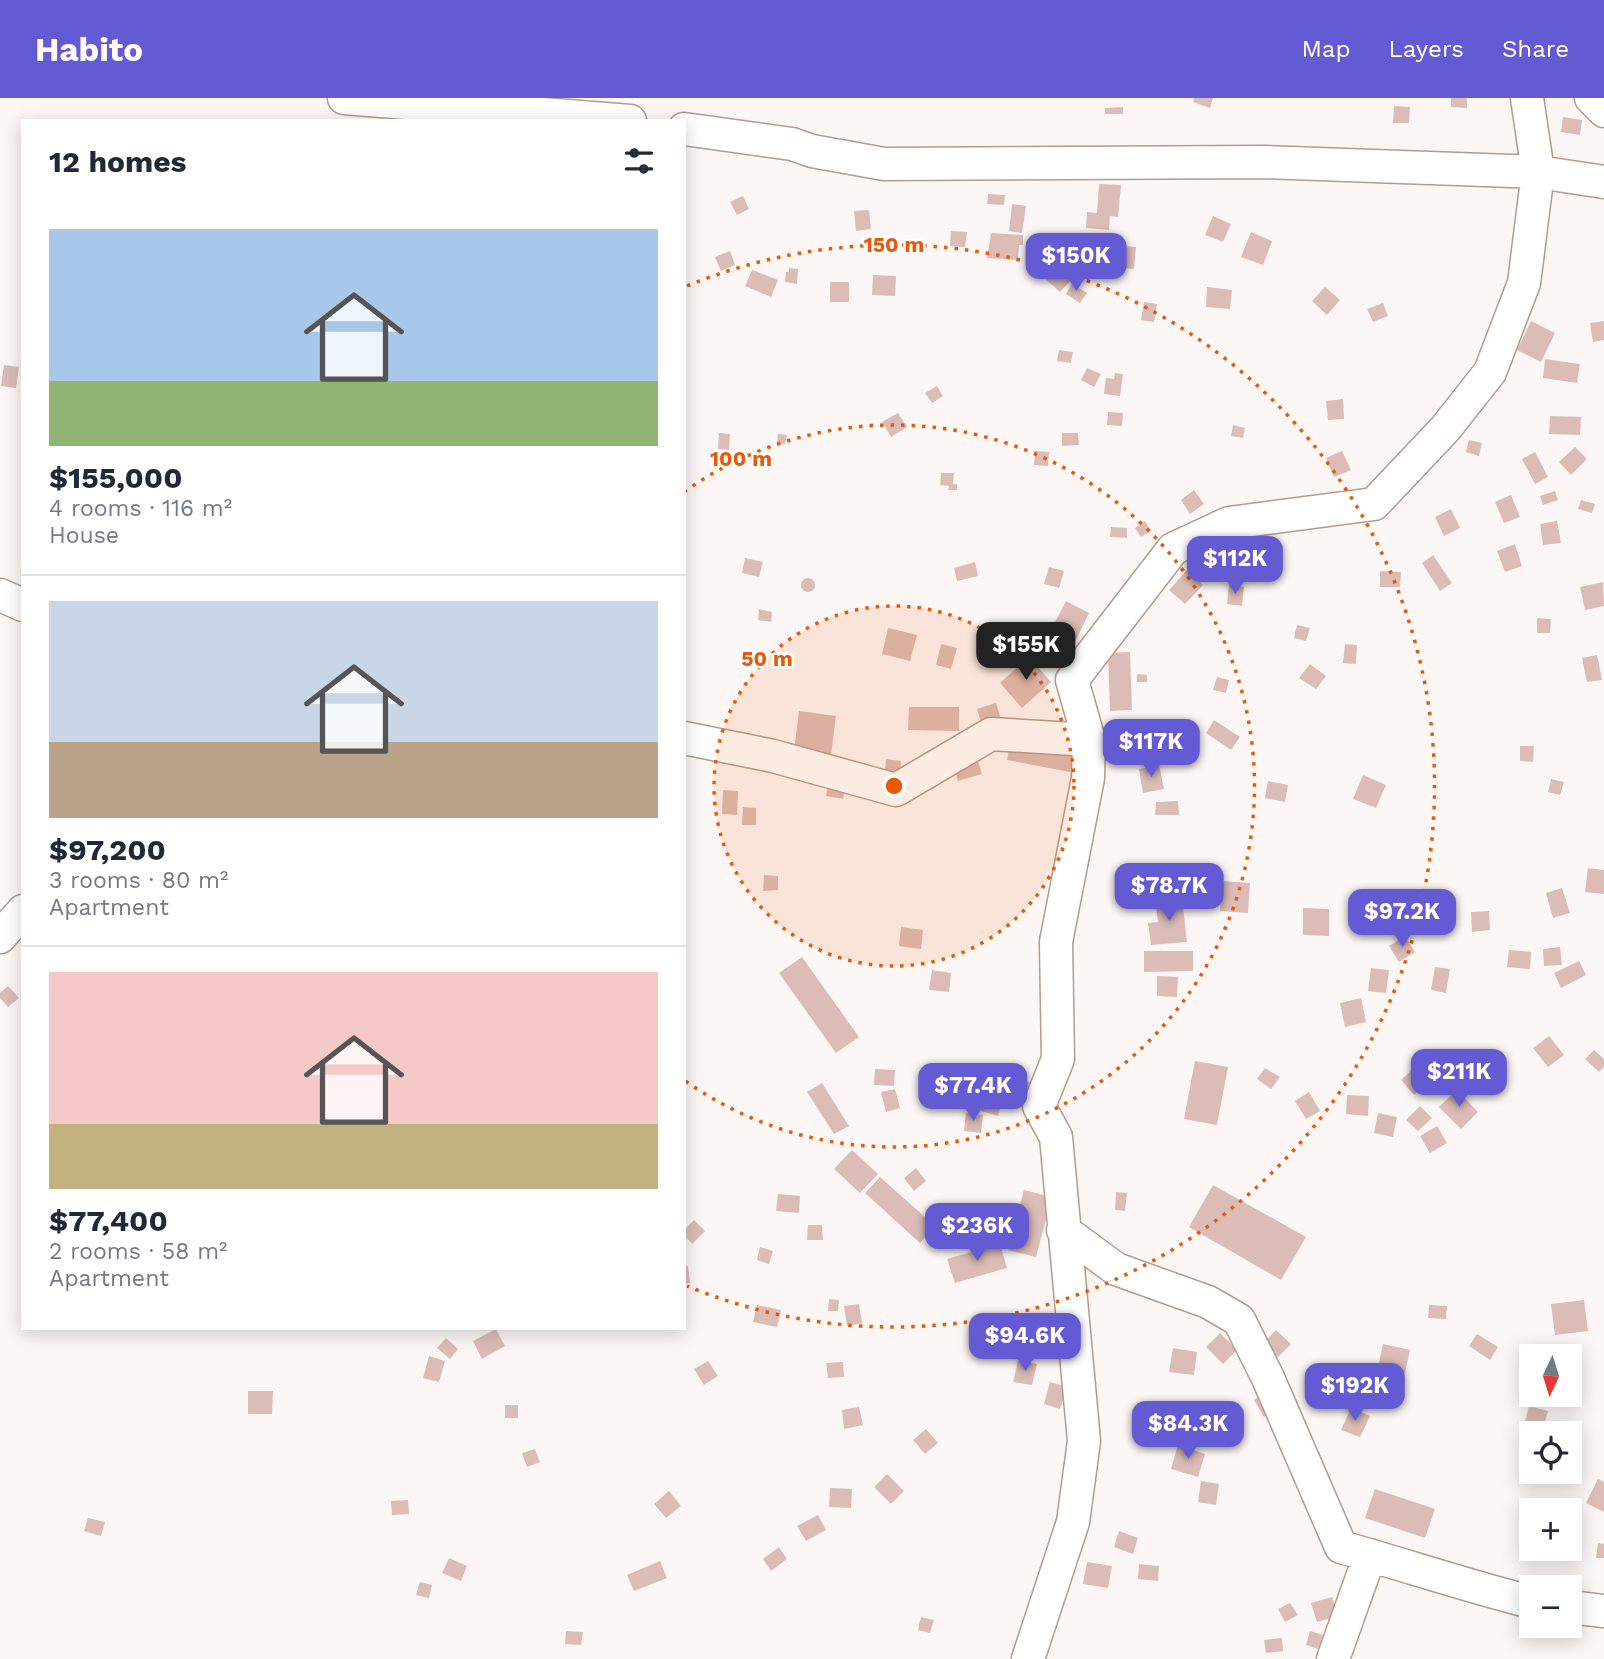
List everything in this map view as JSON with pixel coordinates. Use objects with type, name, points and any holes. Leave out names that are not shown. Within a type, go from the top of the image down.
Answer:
[{"type":"street","points":[[344,98],[606,119]]},
{"type":"street","points":[[1028,1659],[1073,1522],[1084,1441],[1056,1137],[1039,1106],[1058,1059],[1056,942],[1088,778],[1088,740],[1072,680],[1173,549],[1229,523],[1374,504],[1445,429],[1490,372],[1524,283],[1538,172],[1527,98]]},
{"type":"street","points":[[1591,98],[1604,111]]},
{"type":"street","points":[[686,128],[792,144],[811,151],[884,164],[1264,162],[1538,172],[1604,182]]},
{"type":"street","points":[[0,595],[21,605]]},
{"type":"street","points":[[686,738],[773,756],[896,790],[990,734],[1088,740]]},
{"type":"street","points":[[0,937],[21,913]]},
{"type":"street","points":[[1063,1230],[1116,1269],[1208,1302],[1239,1320],[1268,1378],[1341,1547],[1519,1599]]},
{"type":"street","points":[[1333,1659],[1370,1555]]},
{"type":"street","points":[[1582,1608],[1604,1611]]},
{"type":"building","points":[[1194,98],[1213,98],[1210,108],[1193,102]]},
{"type":"building","points":[[1451,98],[1467,98],[1467,108],[1451,107]]},
{"type":"building","points":[[1394,106],[1410,107],[1409,123],[1393,123]]},
{"type":"building","points":[[1123,107],[1123,114],[1105,114],[1105,108]]},
{"type":"building","points":[[1563,117],[1582,120],[1580,135],[1561,132]]},
{"type":"building","points":[[1099,184],[1121,185],[1118,217],[1110,216],[1109,230],[1086,228],[1087,212],[1097,213]]},
{"type":"building","points":[[988,194],[1005,195],[1004,205],[987,204]]},
{"type":"building","points":[[743,196],[749,209],[737,215],[730,202]]},
{"type":"building","points":[[1012,204],[1026,206],[1022,233],[1009,231]]},
{"type":"building","points":[[869,210],[871,229],[856,231],[854,211]]},
{"type":"building","points":[[1213,216],[1231,224],[1223,242],[1205,235]]},
{"type":"building","points":[[951,231],[967,232],[965,247],[950,246]]},
{"type":"building","points":[[1251,232],[1272,241],[1263,265],[1241,257]]},
{"type":"building","points":[[991,233],[1023,235],[1018,260],[987,258]]},
{"type":"building","points":[[1112,245],[1136,247],[1134,269],[1110,267]]},
{"type":"building","points":[[730,251],[735,265],[721,271],[715,257]]},
{"type":"building","points":[[1054,258],[1074,277],[1060,292],[1040,274]]},
{"type":"building","points":[[789,268],[798,269],[797,284],[785,282]]},
{"type":"building","points":[[752,270],[778,280],[771,297],[745,286]]},
{"type":"building","points":[[873,275],[896,276],[895,296],[872,295]]},
{"type":"building","points":[[830,282],[849,282],[849,302],[830,302]]},
{"type":"building","points":[[1072,284],[1087,293],[1080,303],[1066,294]]},
{"type":"building","points":[[1207,287],[1232,290],[1230,309],[1206,307]]},
{"type":"building","points":[[1325,287],[1340,300],[1327,315],[1312,301]]},
{"type":"building","points":[[1144,302],[1157,304],[1154,322],[1141,320]]},
{"type":"building","points":[[1383,303],[1388,316],[1373,322],[1367,309]]},
{"type":"building","points":[[1531,321],[1555,333],[1541,362],[1517,350]]},
{"type":"building","points":[[1604,321],[1604,340],[1593,342],[1590,323]]},
{"type":"building","points":[[1059,350],[1073,352],[1071,363],[1057,361]]},
{"type":"building","points":[[1545,359],[1580,364],[1577,383],[1543,378]]},
{"type":"building","points":[[4,365],[19,367],[16,388],[1,386]]},
{"type":"building","points":[[1087,368],[1101,374],[1094,387],[1081,380]]},
{"type":"building","points":[[1115,373],[1123,374],[1120,396],[1104,394],[1106,378],[1114,379]]},
{"type":"building","points":[[937,386],[943,396],[932,403],[925,393]]},
{"type":"building","points":[[1343,399],[1344,419],[1328,420],[1326,401]]},
{"type":"building","points":[[1108,412],[1123,413],[1122,426],[1107,425]]},
{"type":"building","points":[[898,413],[907,427],[891,437],[882,422]]},
{"type":"building","points":[[1550,416],[1581,417],[1580,435],[1549,434]]},
{"type":"building","points":[[1233,425],[1245,428],[1243,438],[1231,436]]},
{"type":"building","points":[[719,433],[730,434],[729,450],[718,449]]},
{"type":"building","points":[[1062,433],[1078,433],[1079,445],[1062,446]]},
{"type":"building","points":[[778,434],[787,435],[785,444],[777,443]]},
{"type":"building","points":[[1469,440],[1482,443],[1479,456],[1466,452]]},
{"type":"building","points":[[1575,447],[1587,459],[1571,475],[1559,462]]},
{"type":"building","points":[[1035,451],[1049,452],[1048,466],[1034,465]]},
{"type":"building","points":[[1342,451],[1351,470],[1334,477],[1326,458]]},
{"type":"building","points":[[1535,452],[1548,477],[1535,484],[1522,459]]},
{"type":"building","points":[[941,473],[954,473],[953,484],[957,484],[957,490],[948,490],[949,486],[940,485]]},
{"type":"building","points":[[1194,490],[1204,504],[1190,514],[1181,500]]},
{"type":"building","points":[[1555,491],[1558,500],[1543,505],[1540,496]]},
{"type":"building","points":[[1511,495],[1520,517],[1504,523],[1495,502]]},
{"type":"building","points":[[1581,500],[1595,504],[1592,513],[1578,509]]},
{"type":"building","points":[[1451,509],[1460,528],[1444,536],[1435,517]]},
{"type":"building","points":[[1145,521],[1151,531],[1141,537],[1135,528]]},
{"type":"building","points":[[1557,521],[1561,543],[1543,545],[1540,524]]},
{"type":"building","points":[[1111,527],[1127,528],[1127,538],[1110,537]]},
{"type":"building","points":[[1266,539],[1273,561],[1247,568],[1241,547]]},
{"type":"building","points":[[1515,544],[1522,566],[1505,572],[1497,551]]},
{"type":"building","points":[[1433,555],[1452,583],[1440,591],[1422,563]]},
{"type":"building","points":[[745,558],[763,562],[759,577],[742,573]]},
{"type":"building","points":[[975,562],[978,576],[957,581],[954,568]]},
{"type":"building","points":[[1049,567],[1064,571],[1059,588],[1044,584]]},
{"type":"building","points":[[1187,570],[1203,585],[1185,604],[1169,590]]},
{"type":"building","points":[[1380,571],[1401,572],[1400,587],[1380,587]]},
{"type":"building","points":[[808,578],[813,580],[813,590],[808,592],[803,590],[801,585],[803,580]]},
{"type":"building","points":[[1603,582],[1604,606],[1585,610],[1580,587]]},
{"type":"building","points":[[1229,585],[1244,587],[1242,606],[1227,604]]},
{"type":"building","points":[[1066,601],[1089,613],[1075,642],[1051,630]]},
{"type":"building","points":[[759,609],[772,612],[771,622],[758,620]]},
{"type":"building","points":[[1537,618],[1551,619],[1550,633],[1537,633]]},
{"type":"building","points":[[1297,625],[1310,628],[1306,641],[1294,638]]},
{"type":"building","points":[[888,628],[917,635],[910,661],[882,654]]},
{"type":"building","points":[[941,644],[957,648],[951,669],[936,665]]},
{"type":"building","points":[[1345,644],[1357,645],[1356,664],[1343,663]]},
{"type":"building","points":[[1130,652],[1132,710],[1110,711],[1108,653]]},
{"type":"building","points":[[1597,655],[1602,680],[1587,682],[1582,658]]},
{"type":"building","points":[[1029,657],[1051,682],[1022,708],[1000,683]]},
{"type":"building","points":[[1310,664],[1326,676],[1316,689],[1299,678]]},
{"type":"building","points":[[1137,674],[1147,675],[1147,682],[1137,682]]},
{"type":"building","points":[[1217,677],[1229,680],[1226,693],[1213,690]]},
{"type":"building","points":[[996,703],[1002,723],[983,729],[977,709]]},
{"type":"building","points":[[909,707],[959,707],[959,731],[908,730]]},
{"type":"building","points":[[799,711],[836,716],[831,755],[794,750]]},
{"type":"building","points":[[1140,719],[1144,758],[1117,760],[1112,722]]},
{"type":"building","points":[[1214,720],[1240,737],[1231,750],[1206,733]]},
{"type":"building","points":[[1011,739],[1075,751],[1070,772],[1007,760]]},
{"type":"building","points":[[1520,746],[1534,746],[1533,762],[1520,761]]},
{"type":"building","points":[[976,755],[982,774],[958,781],[952,761]]},
{"type":"building","points":[[886,759],[901,761],[900,772],[885,771]]},
{"type":"building","points":[[1159,765],[1164,789],[1143,793],[1139,769]]},
{"type":"building","points":[[1363,775],[1386,785],[1376,808],[1353,799]]},
{"type":"building","points":[[829,776],[847,779],[843,799],[826,796]]},
{"type":"building","points":[[1551,779],[1564,782],[1560,795],[1548,792]]},
{"type":"building","points":[[1268,781],[1288,785],[1285,802],[1265,798]]},
{"type":"building","points":[[723,790],[738,791],[737,815],[722,814]]},
{"type":"building","points":[[1178,801],[1179,815],[1155,815],[1156,802]]},
{"type":"building","points":[[743,807],[756,808],[756,825],[742,825]]},
{"type":"building","points":[[1588,868],[1604,870],[1604,894],[1585,892]]},
{"type":"building","points":[[764,875],[778,876],[778,890],[763,891]]},
{"type":"building","points":[[1222,881],[1250,883],[1248,913],[1220,911]]},
{"type":"building","points":[[1562,888],[1570,913],[1553,918],[1546,893]]},
{"type":"building","points":[[1182,897],[1187,942],[1151,945],[1148,923],[1158,922],[1155,900]]},
{"type":"building","points":[[1303,908],[1329,909],[1329,936],[1303,935]]},
{"type":"building","points":[[1406,911],[1435,913],[1434,927],[1405,925]]},
{"type":"building","points":[[1489,911],[1490,930],[1472,932],[1471,912]]},
{"type":"building","points":[[901,927],[923,930],[921,949],[899,946]]},
{"type":"building","points":[[1405,936],[1415,952],[1399,962],[1389,946]]},
{"type":"building","points":[[1560,947],[1562,965],[1544,966],[1543,949]]},
{"type":"building","points":[[1509,950],[1531,952],[1530,969],[1507,967]]},
{"type":"building","points":[[1144,951],[1193,951],[1193,971],[1144,972]]},
{"type":"building","points":[[802,957],[859,1037],[836,1053],[779,973]]},
{"type":"building","points":[[1579,961],[1586,975],[1561,988],[1554,973]]},
{"type":"building","points":[[1435,967],[1450,969],[1446,993],[1431,990]]},
{"type":"building","points":[[1371,968],[1389,970],[1386,993],[1368,991]]},
{"type":"building","points":[[932,970],[951,973],[949,992],[929,990]]},
{"type":"building","points":[[1157,976],[1178,977],[1177,997],[1157,996]]},
{"type":"building","points":[[8,986],[19,998],[8,1007],[0,998],[0,993]]},
{"type":"building","points":[[1361,998],[1366,1022],[1345,1027],[1340,1003]]},
{"type":"building","points":[[1549,1036],[1564,1055],[1548,1067],[1533,1048]]},
{"type":"building","points":[[1594,1050],[1604,1059],[1604,1067],[1599,1072],[1585,1059]]},
{"type":"building","points":[[1195,1061],[1228,1067],[1217,1125],[1184,1119]]},
{"type":"building","points":[[1417,1065],[1431,1080],[1414,1095],[1401,1080]]},
{"type":"building","points":[[1265,1068],[1280,1077],[1271,1089],[1257,1079]]},
{"type":"building","points":[[875,1069],[895,1070],[894,1086],[874,1085]]},
{"type":"building","points":[[1016,1081],[1031,1082],[1029,1099],[1014,1098]]},
{"type":"building","points":[[822,1083],[849,1126],[834,1134],[807,1092]]},
{"type":"building","points":[[895,1089],[900,1108],[886,1112],[881,1092]]},
{"type":"building","points":[[1457,1090],[1478,1112],[1461,1129],[1439,1107]]},
{"type":"building","points":[[1309,1092],[1320,1111],[1306,1119],[1295,1101]]},
{"type":"building","points":[[1347,1095],[1369,1096],[1368,1116],[1346,1114]]},
{"type":"building","points":[[985,1096],[1002,1102],[998,1116],[981,1111]]},
{"type":"building","points":[[1420,1106],[1432,1118],[1418,1131],[1406,1120]]},
{"type":"building","points":[[966,1113],[983,1115],[981,1133],[964,1131]]},
{"type":"building","points":[[1378,1113],[1397,1117],[1393,1137],[1374,1133]]},
{"type":"building","points":[[1437,1126],[1447,1143],[1430,1153],[1420,1136]]},
{"type":"building","points":[[852,1150],[878,1174],[860,1193],[834,1169]]},
{"type":"building","points":[[916,1168],[926,1181],[914,1191],[904,1178]]},
{"type":"building","points":[[880,1177],[935,1226],[920,1243],[865,1193]]},
{"type":"building","points":[[1213,1185],[1306,1237],[1281,1280],[1189,1227]]},
{"type":"building","points":[[1024,1190],[1052,1197],[1036,1257],[1008,1250]]},
{"type":"building","points":[[1116,1192],[1127,1193],[1125,1211],[1115,1210]]},
{"type":"building","points":[[778,1194],[800,1196],[799,1213],[776,1211]]},
{"type":"building","points":[[694,1220],[705,1231],[692,1244],[686,1237],[686,1228]]},
{"type":"building","points":[[808,1225],[822,1225],[823,1240],[807,1240]]},
{"type":"building","points":[[1000,1244],[1007,1268],[955,1283],[947,1259]]},
{"type":"building","points":[[760,1247],[773,1251],[769,1264],[757,1260]]},
{"type":"building","points":[[686,1266],[688,1266],[690,1283],[686,1284]]},
{"type":"building","points":[[829,1299],[839,1300],[838,1311],[828,1311]]},
{"type":"building","points":[[1584,1300],[1588,1331],[1555,1335],[1551,1304]]},
{"type":"building","points":[[859,1304],[862,1323],[847,1326],[844,1306]]},
{"type":"building","points":[[757,1305],[781,1310],[777,1327],[753,1322]]},
{"type":"building","points":[[1429,1305],[1447,1306],[1446,1319],[1428,1318]]},
{"type":"building","points":[[497,1330],[505,1346],[482,1359],[473,1341]]},
{"type":"building","points":[[1276,1330],[1291,1344],[1278,1357],[1263,1343]]},
{"type":"building","points":[[1220,1333],[1237,1350],[1223,1364],[1206,1347]]},
{"type":"building","points":[[1477,1334],[1498,1347],[1490,1360],[1469,1346]]},
{"type":"building","points":[[446,1338],[458,1349],[450,1359],[437,1348]]},
{"type":"building","points":[[1040,1341],[1064,1342],[1063,1356],[1039,1355]]},
{"type":"building","points":[[1383,1344],[1410,1350],[1405,1373],[1378,1367]]},
{"type":"building","points":[[1173,1348],[1197,1352],[1194,1375],[1169,1372]]},
{"type":"building","points":[[429,1356],[445,1361],[439,1382],[423,1378]]},
{"type":"building","points":[[708,1361],[718,1376],[704,1385],[694,1369]]},
{"type":"building","points":[[1018,1361],[1037,1364],[1032,1385],[1013,1382]]},
{"type":"building","points":[[843,1362],[844,1377],[828,1378],[826,1363]]},
{"type":"building","points":[[1050,1382],[1067,1387],[1060,1409],[1044,1404]]},
{"type":"building","points":[[248,1391],[273,1391],[272,1414],[248,1414]]},
{"type":"building","points":[[1266,1392],[1277,1409],[1264,1417],[1254,1400]]},
{"type":"building","points":[[505,1405],[518,1405],[518,1418],[505,1418]]},
{"type":"building","points":[[859,1407],[863,1425],[844,1429],[842,1410]]},
{"type":"building","points":[[1529,1407],[1548,1411],[1545,1421],[1525,1421]]},
{"type":"building","points":[[1351,1408],[1370,1416],[1360,1437],[1341,1430]]},
{"type":"building","points":[[926,1429],[938,1443],[925,1454],[913,1440]]},
{"type":"building","points":[[1178,1445],[1205,1454],[1198,1477],[1171,1469]]},
{"type":"building","points":[[535,1449],[540,1462],[527,1467],[522,1453]]},
{"type":"building","points":[[887,1474],[904,1491],[891,1504],[874,1487]]},
{"type":"building","points":[[1598,1479],[1604,1482],[1604,1512],[1586,1503]]},
{"type":"building","points":[[1201,1481],[1219,1484],[1216,1505],[1198,1502]]},
{"type":"building","points":[[830,1488],[852,1489],[851,1508],[829,1507]]},
{"type":"building","points":[[1375,1489],[1435,1509],[1425,1538],[1365,1518]]},
{"type":"building","points":[[669,1491],[681,1506],[666,1518],[654,1504]]},
{"type":"building","points":[[408,1500],[409,1514],[392,1515],[391,1501]]},
{"type":"building","points":[[818,1515],[826,1530],[806,1541],[797,1526]]},
{"type":"building","points":[[88,1518],[105,1522],[101,1536],[84,1531]]},
{"type":"building","points":[[1119,1531],[1138,1538],[1133,1554],[1114,1547]]},
{"type":"building","points":[[1598,1543],[1604,1544],[1604,1558],[1596,1558]]},
{"type":"building","points":[[779,1547],[787,1559],[771,1571],[763,1559]]},
{"type":"building","points":[[449,1558],[467,1566],[461,1581],[442,1573]]},
{"type":"building","points":[[660,1561],[667,1578],[634,1591],[627,1575]]},
{"type":"building","points":[[1087,1562],[1112,1566],[1108,1588],[1083,1584]]},
{"type":"building","points":[[1139,1564],[1159,1566],[1158,1581],[1138,1579]]},
{"type":"building","points":[[420,1582],[432,1585],[429,1598],[416,1595]]},
{"type":"building","points":[[1332,1597],[1338,1616],[1317,1622],[1311,1603]]},
{"type":"building","points":[[1290,1603],[1298,1615],[1285,1622],[1278,1609]]},
{"type":"building","points":[[921,1617],[934,1620],[930,1633],[918,1630]]},
{"type":"building","points":[[566,1631],[583,1632],[581,1645],[565,1644]]},
{"type":"building","points":[[1310,1631],[1323,1635],[1318,1649],[1306,1645]]},
{"type":"building","points":[[1282,1638],[1283,1651],[1266,1653],[1264,1640]]}]
